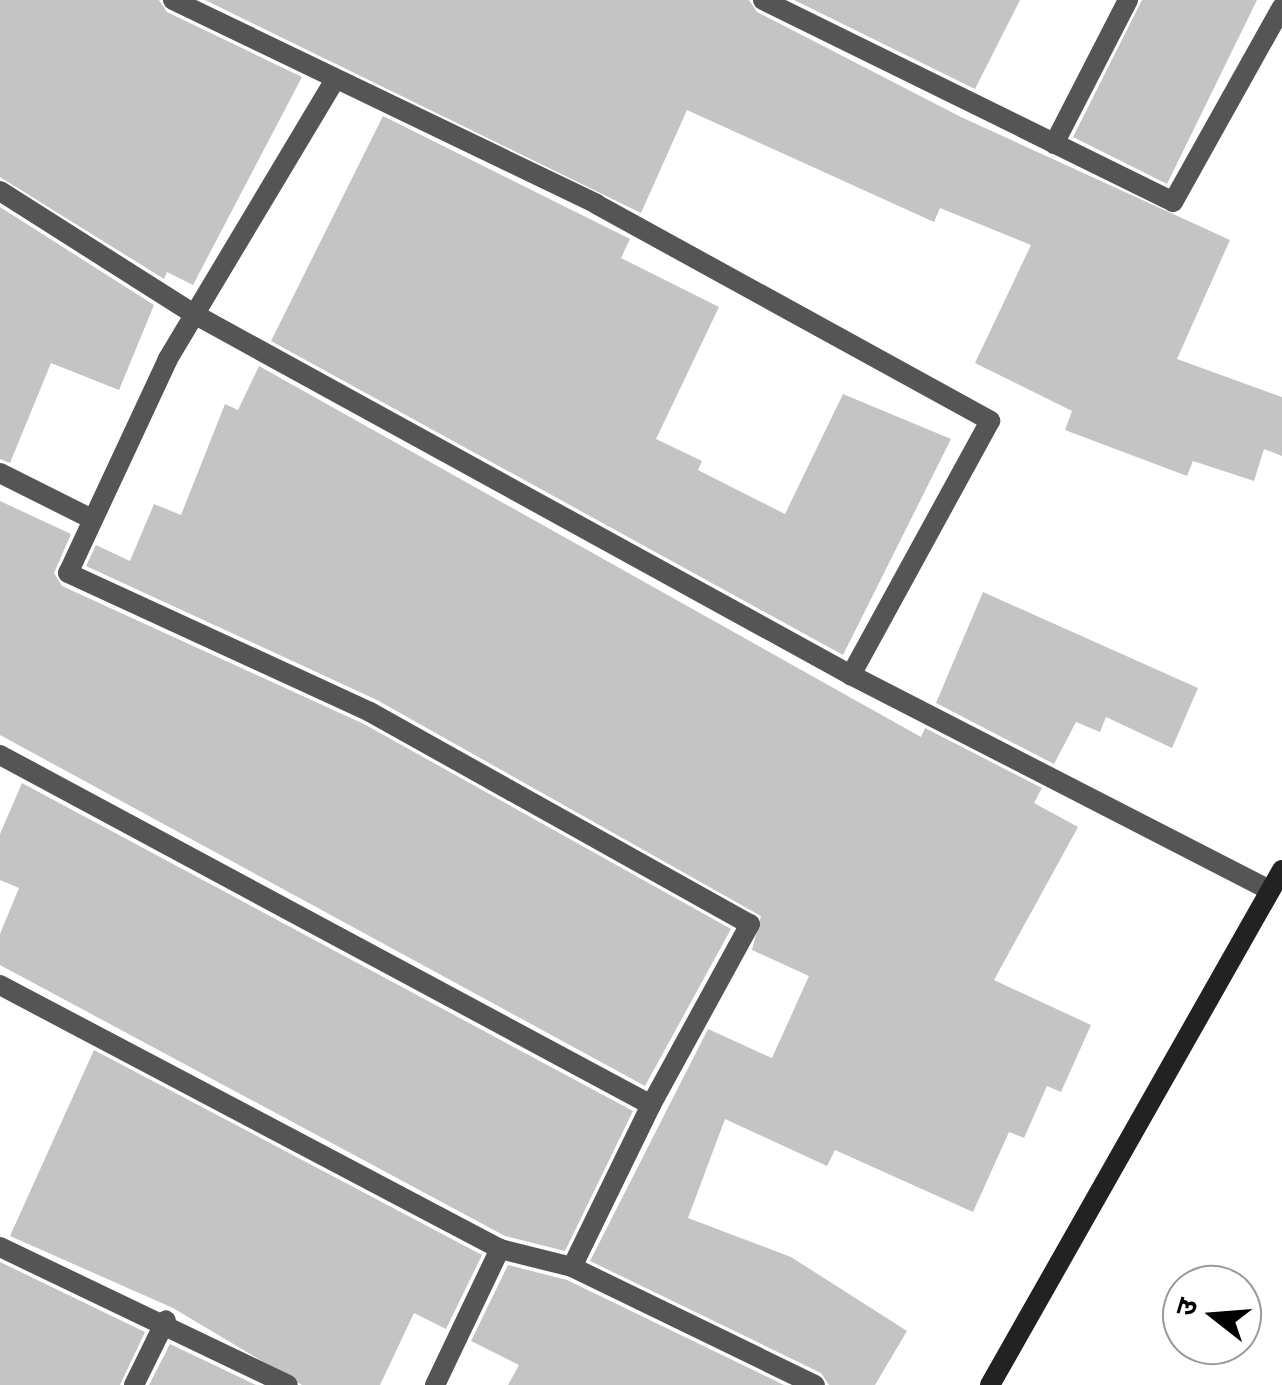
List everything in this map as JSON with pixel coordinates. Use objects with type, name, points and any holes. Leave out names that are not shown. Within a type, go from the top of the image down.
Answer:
[{"type":"street","points":[[173,0],[315,63],[332,84],[596,204],[990,422],[850,675]]},
{"type":"street","points":[[763,0],[1173,202],[1282,7]]},
{"type":"street","points":[[1054,144],[1128,0]]},
{"type":"street","points":[[332,84],[194,314],[90,518],[68,573],[370,712],[750,924],[651,1105],[572,1267]]},
{"type":"street","points":[[0,191],[194,314],[850,675],[1270,890]]},
{"type":"street","points":[[0,473],[90,518]]},
{"type":"street","points":[[0,756],[651,1105]]},
{"type":"street","points":[[990,1385],[1282,870]]},
{"type":"street","points":[[0,985],[500,1248],[572,1267],[815,1385]]},
{"type":"street","points":[[0,1247],[166,1320],[288,1385]]},
{"type":"street","points":[[435,1385],[500,1248]]},
{"type":"street","points":[[134,1385],[166,1320]]},
{"type":"building","points":[[0,0],[159,0],[167,12],[302,77],[193,285],[167,272],[164,279],[0,177]]},
{"type":"building","points":[[205,0],[749,0],[757,12],[961,117],[1230,240],[1177,359],[1282,397],[1282,456],[1264,449],[1254,481],[1193,461],[1187,476],[1065,430],[1072,411],[975,363],[1031,245],[940,208],[934,222],[687,110],[641,213]]},
{"type":"building","points":[[794,0],[1020,0],[975,89]]},
{"type":"building","points":[[1142,0],[1257,0],[1167,184],[1073,137]]},
{"type":"building","points":[[383,116],[630,239],[621,258],[719,307],[656,439],[702,461],[698,470],[785,514],[843,394],[951,439],[843,655],[271,341]]},
{"type":"building","points":[[0,207],[154,305],[119,390],[51,363],[10,463],[0,459]]},
{"type":"building","points":[[259,366],[921,737],[925,728],[1042,788],[1034,803],[1078,827],[994,980],[1091,1025],[1061,1092],[1047,1086],[1024,1138],[1009,1132],[973,1212],[835,1150],[827,1166],[725,1119],[688,1218],[791,1257],[907,1331],[875,1385],[829,1385],[821,1373],[590,1261],[708,1029],[772,1058],[809,976],[752,950],[761,916],[377,700],[86,566],[96,545],[130,561],[154,504],[181,515],[225,404],[238,410]]},
{"type":"building","points":[[0,501],[71,534],[54,573],[62,586],[364,724],[731,929],[645,1086],[0,735]]},
{"type":"building","points":[[983,592],[1198,688],[1172,748],[1106,717],[1100,732],[1076,722],[1054,764],[936,703]]},
{"type":"building","points":[[22,783],[633,1111],[565,1251],[505,1236],[0,965],[0,934],[19,888],[0,880],[0,834]]},
{"type":"building","points":[[94,1050],[482,1255],[446,1329],[414,1313],[380,1385],[302,1385],[173,1308],[10,1236]]},
{"type":"building","points":[[0,1262],[145,1332],[120,1385],[0,1385]]},
{"type":"building","points":[[508,1265],[567,1280],[784,1385],[508,1385],[519,1365],[471,1341]]},
{"type":"building","points":[[170,1344],[256,1385],[149,1385]]}]
